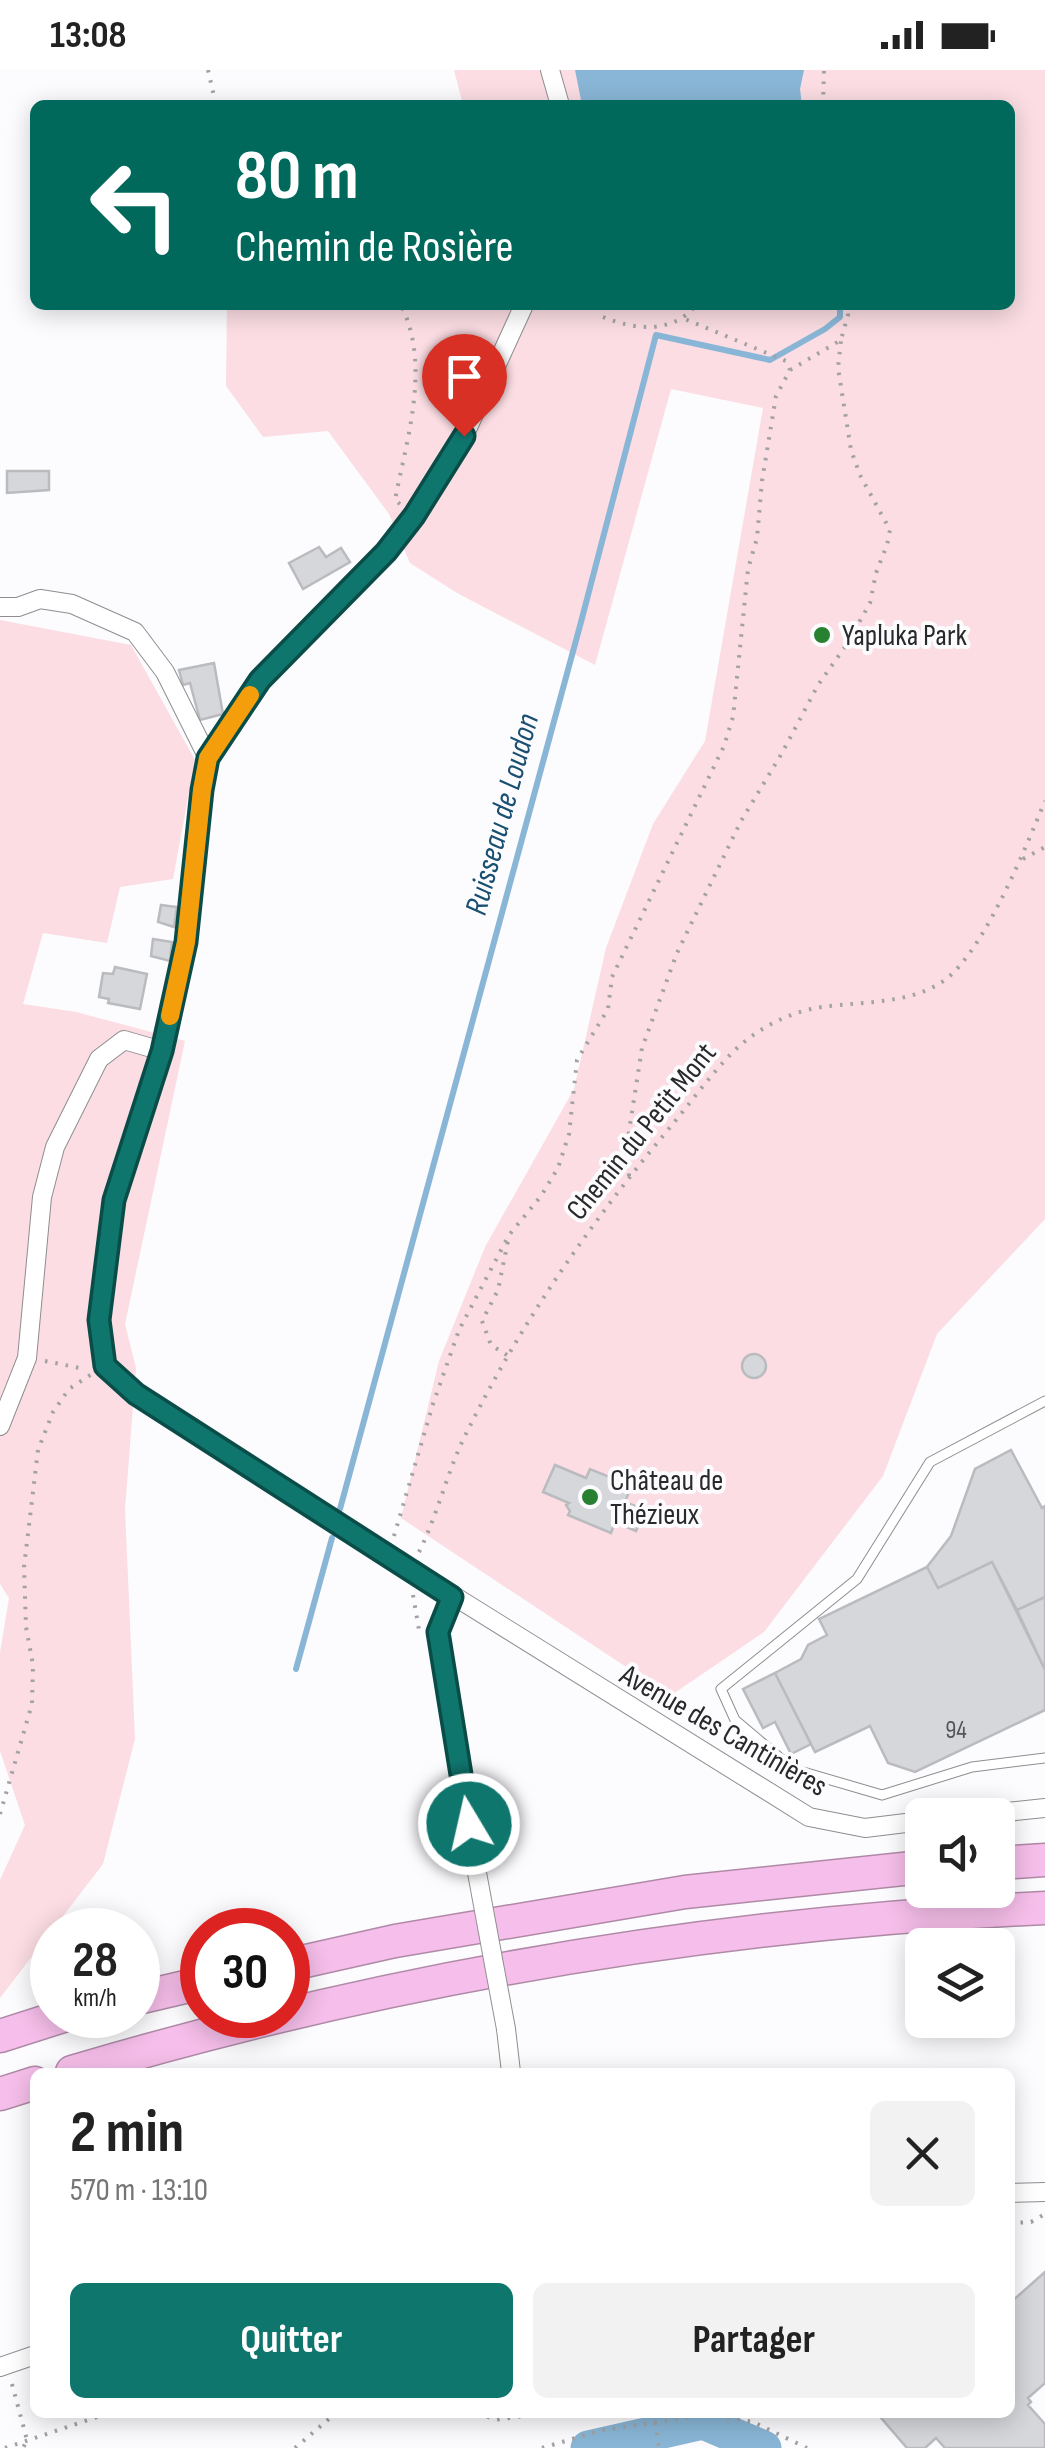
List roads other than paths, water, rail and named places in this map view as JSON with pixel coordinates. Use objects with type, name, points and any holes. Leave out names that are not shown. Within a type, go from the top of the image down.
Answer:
[{"type":"highway","points":[[1015,1861],[1045,1860]]},
{"type":"highway","points":[[310,1959],[394,1941],[684,1892],[905,1869]]},
{"type":"highway","points":[[86,2068],[415,1984],[689,1939],[938,1913],[1045,1908]]},
{"type":"highway","points":[[0,2036],[30,2026]]},
{"type":"highway","points":[[0,2094],[30,2085]]},
{"type":"street","points":[[550,70],[559,100]]},
{"type":"street","points":[[0,1426],[27,1358],[42,1198],[55,1147],[100,1059],[124,1040],[162,1051],[186,942],[208,758],[260,680],[386,552],[414,516],[464,436],[522,310]]},
{"type":"street","points":[[0,607],[18,607],[40,599],[72,604],[135,632],[165,672],[208,758]]},
{"type":"street","name":"Avenue des Cantinières","points":[[162,1051],[114,1200],[99,1320],[105,1366],[136,1394],[511,1635],[809,1817],[864,1828],[905,1823]]},
{"type":"street","points":[[452,1597],[438,1632],[511,2068]]},
{"type":"street","points":[[1015,1811],[1045,1808]]},
{"type":"street","points":[[1015,2193],[1045,2192]]},
{"type":"street","points":[[4,2366],[30,2358]]},
{"type":"lane","points":[[1045,1401],[930,1462],[858,1579],[722,1689],[735,1720],[793,1769],[882,1795],[972,1767],[1045,1758]]},
{"type":"water","points":[[575,70],[804,70],[801,100],[581,100]]},
{"type":"waterway","name":"Ruisseau de Loudon","points":[[340,1509],[656,335],[770,360],[825,329],[840,317],[840,310]]},
{"type":"waterway","name":"Ruisseau de Loudon","points":[[296,1669],[332,1538]]},
{"type":"waterway","points":[[588,2448],[703,2422],[764,2448]]},
{"type":"place","name":"Yapluka Park","points":[[822,635]]},
{"type":"place","name":"Château de Thézieux","points":[[590,1497]]}]
